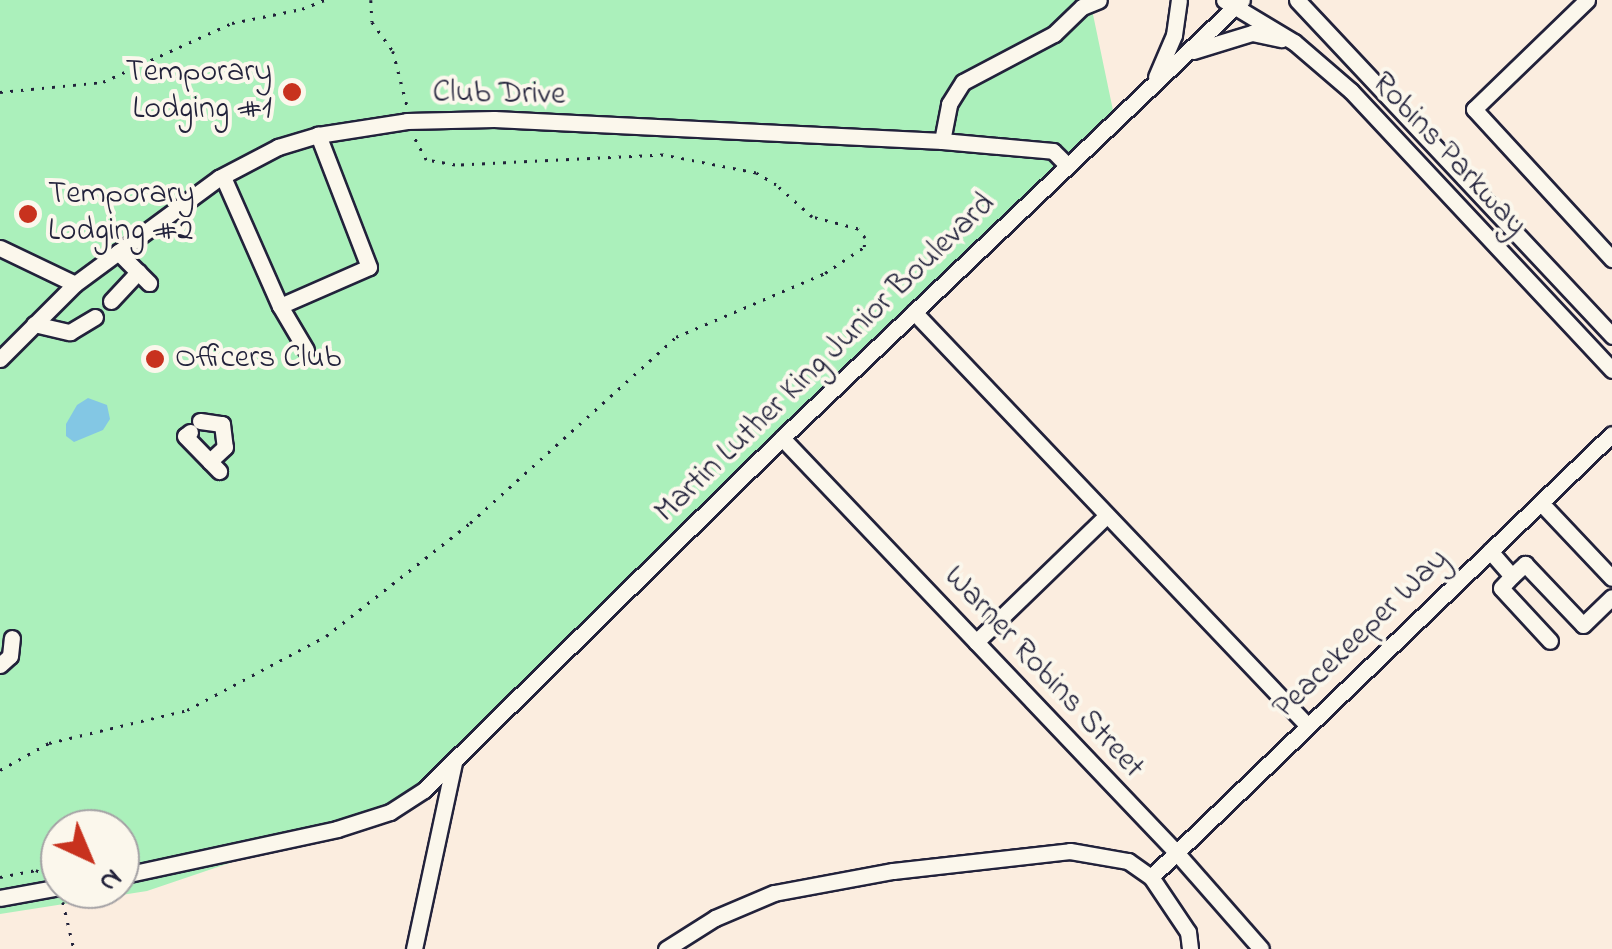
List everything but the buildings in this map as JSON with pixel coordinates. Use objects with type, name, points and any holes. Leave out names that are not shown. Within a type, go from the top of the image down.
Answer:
[{"type":"street","points":[[942,140],[949,104],[963,82],[1054,34],[1082,7],[1099,0]]},
{"type":"street","points":[[1152,85],[1174,35],[1179,0]]},
{"type":"street","points":[[1587,0],[1474,109],[1612,259]]},
{"type":"street","name":"Martin Luther King Junior Boulevard","points":[[454,763],[782,438],[1152,85],[1233,2]]},
{"type":"street","name":"Robins Parkway","points":[[1233,2],[1294,42],[1351,90],[1612,370]]},
{"type":"street","name":"Robins Parkway","points":[[1302,3],[1612,336]]},
{"type":"street","points":[[1184,54],[1252,33],[1294,42]]},
{"type":"street","name":"Club Drive","points":[[0,359],[76,284],[223,176],[278,147],[318,135],[411,121],[494,119],[942,140],[1053,151],[1067,165]]},
{"type":"street","points":[[280,306],[369,267],[318,135]]},
{"type":"street","points":[[223,176],[280,306],[306,350]]},
{"type":"street","points":[[0,248],[76,284]]},
{"type":"street","points":[[112,301],[144,278],[118,252]]},
{"type":"street","points":[[914,312],[1307,725]]},
{"type":"street","points":[[34,324],[70,332],[95,317]]},
{"type":"street","points":[[222,424],[225,447],[214,466],[185,436],[195,426],[222,424]]},
{"type":"street","name":"Peacekeeper Way","points":[[1151,877],[1612,434]]},
{"type":"street","name":"Warner Robins Street","points":[[782,438],[1261,949]]},
{"type":"street","points":[[1541,503],[1612,578]]},
{"type":"street","points":[[976,642],[1107,515]]},
{"type":"street","points":[[1490,551],[1512,576]]},
{"type":"street","points":[[1550,640],[1501,588],[1525,564],[1582,625],[1612,597]]},
{"type":"street","points":[[0,665],[10,656],[12,638]]},
{"type":"street","points":[[140,872],[337,829],[390,812],[454,763]]},
{"type":"street","points":[[414,949],[454,763]]},
{"type":"street","points":[[666,949],[715,918],[774,892],[894,871],[1070,851],[1128,861],[1151,877],[1188,932],[1190,949]]},
{"type":"street","points":[[0,898],[40,891]]},
{"type":"path","points":[[0,92],[103,82],[232,22],[302,9],[324,0]]},
{"type":"path","points":[[0,770],[49,743],[188,710],[326,636],[470,522],[676,338],[825,273],[864,247],[865,238],[858,230],[812,216],[762,175],[663,155],[503,165],[441,164],[424,158],[393,52],[371,18],[371,0]]},
{"type":"green space","points":[[0,0],[1090,0],[1115,120],[401,805],[140,892],[140,809],[40,809],[40,908],[0,914]]},
{"type":"water","points":[[88,398],[107,405],[110,419],[103,430],[74,442],[66,436],[66,424],[77,405]]},
{"type":"place","name":"Temporary Lodging #1","points":[[292,92]]},
{"type":"place","name":"Temporary Lodging #2","points":[[28,214]]},
{"type":"place","name":"Officers Club","points":[[155,359]]}]
